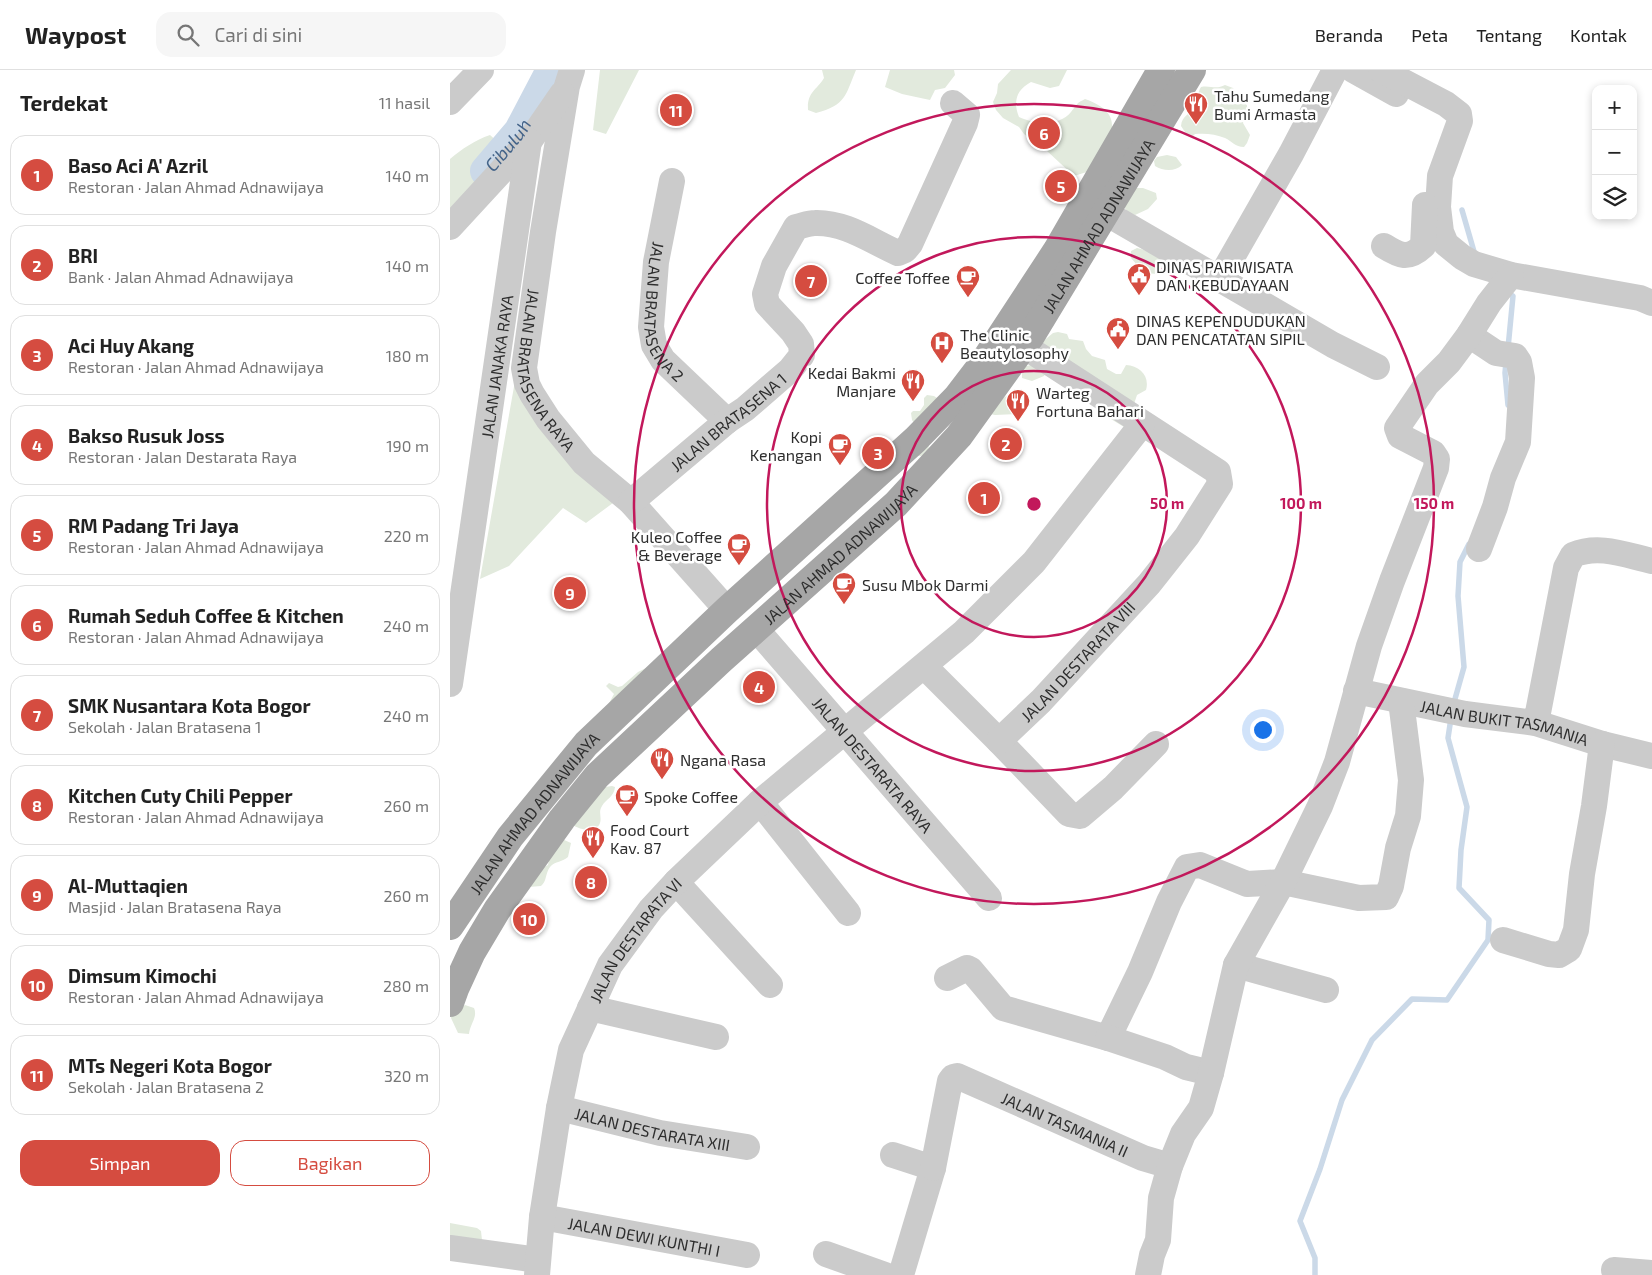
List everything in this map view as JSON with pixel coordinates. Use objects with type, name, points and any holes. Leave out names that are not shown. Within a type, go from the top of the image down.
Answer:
[{"type":"main road","name":"JALAN AHMAD ADNAWIJAYA","points":[[450,926],[510,837],[586,744],[727,610],[915,440],[957,397],[983,363],[1058,250],[1161,70]]},
{"type":"main road","name":"JALAN AHMAD ADNAWIJAYA","points":[[450,1004],[455,988],[472,952],[497,910],[562,819],[596,776],[720,660],[896,504],[959,436],[1024,346],[1106,215],[1192,70]]},
{"type":"main road","points":[[851,499],[849,509],[853,519],[861,524],[872,524]]},
{"type":"main road","points":[[810,535],[820,536],[826,540],[831,547],[833,560]]},
{"type":"street","points":[[450,102],[481,70]]},
{"type":"street","points":[[1219,280],[1292,154],[1335,70]]},
{"type":"street","points":[[1353,70],[1443,121],[1443,131],[1428,167],[1423,246],[1403,256],[1397,255],[1384,246]]},
{"type":"street","points":[[1382,70],[1446,104],[1459,114],[1460,121],[1440,176],[1438,207],[1441,232],[1446,244],[1494,279],[1640,298],[1652,303]]},
{"type":"street","points":[[450,227],[530,141],[570,78]]},
{"type":"street","name":"JALAN BRATASENA RAYA","points":[[570,78],[544,232],[524,368],[527,384],[548,419],[584,463],[631,502],[727,610]]},
{"type":"street","name":"JALAN BRATASENA 1","points":[[631,502],[726,421],[745,408],[790,370],[802,355],[801,344],[793,332],[767,304],[764,294],[774,266],[796,228],[813,223],[833,224],[850,229],[898,253],[905,250],[910,244],[965,123],[967,115],[953,103]]},
{"type":"street","name":"JALAN JANAKA RAYA","points":[[450,684],[530,141]]},
{"type":"street","name":"JALAN BRATASENA 2","points":[[672,181],[656,262],[652,328],[654,345],[663,360],[726,421]]},
{"type":"street","points":[[1106,215],[1333,345],[1377,367]]},
{"type":"street","points":[[1151,1274],[1152,1255],[1158,1240],[1161,1198],[1170,1166],[1183,1134],[1201,1108],[1212,1073],[1236,965],[1283,882],[1320,806],[1337,762],[1369,646],[1436,468],[1437,459],[1433,454],[1400,436],[1397,428],[1427,384],[1449,362],[1469,335],[1494,279]]},
{"type":"street","points":[[1469,335],[1503,353],[1515,356],[1519,362],[1522,378],[1518,442],[1503,478],[1479,550]]},
{"type":"street","name":"JALAN DESTARATA VIII","points":[[999,741],[1041,700],[1149,584],[1186,536],[1220,484],[1218,472],[1024,346]]},
{"type":"street","name":"JALAN DESTARATA VI","points":[[537,1267],[542,1217],[559,1108],[571,1050],[610,965],[651,909],[676,882],[760,802],[964,632],[1034,562],[1142,424]]},
{"type":"street","points":[[1536,723],[1566,568],[1573,555],[1585,550],[1602,549],[1652,561]]},
{"type":"street","name":"JALAN JANAKA RAYA","points":[[450,617],[464,590]]},
{"type":"street","name":"JALAN DESTARATA RAYA","points":[[756,629],[990,898]]},
{"type":"street","points":[[924,666],[1069,814],[1080,816],[1125,776],[1156,744]]},
{"type":"street","name":"JALAN BUKIT TASMANIA","points":[[1356,690],[1454,712],[1536,723],[1602,744],[1652,756]]},
{"type":"street","points":[[1108,1038],[1140,972],[1169,902],[1187,867],[1200,865],[1247,884],[1283,882],[1359,898],[1386,897],[1391,886],[1398,848],[1408,816],[1411,780],[1401,701]]},
{"type":"street","points":[[1503,940],[1549,954],[1559,955],[1569,949],[1576,930],[1582,874],[1594,806],[1602,744]]},
{"type":"street","points":[[760,802],[848,914]]},
{"type":"street","points":[[676,882],[770,985]]},
{"type":"street","points":[[1236,965],[1326,990]]},
{"type":"street","points":[[946,978],[968,968],[1003,1008],[1108,1038],[1165,1057],[1186,1067],[1212,1073]]},
{"type":"street","points":[[590,1008],[716,1037]]},
{"type":"street","name":"JALAN TASMANIA II","points":[[933,1168],[950,1081],[957,1076],[1143,1158],[1170,1166]]},
{"type":"street","name":"JALAN DESTARATA XIII","points":[[559,1108],[660,1133],[747,1147]]},
{"type":"street","points":[[893,1155],[933,1168],[902,1275]]},
{"type":"street","name":"JALAN DEWI KUNTHI I","points":[[542,1217],[747,1255]]},
{"type":"street","points":[[450,1248],[537,1267]]},
{"type":"street","points":[[826,1254],[885,1275]]},
{"type":"street","points":[[1614,1270],[1652,1274]]},
{"type":"shaded area","points":[[600,70],[639,70],[606,134],[593,130]]},
{"type":"shaded area","points":[[822,70],[856,70],[846,93],[839,103],[816,113],[808,110],[808,104],[811,95],[824,78]]},
{"type":"shaded area","points":[[890,70],[954,70],[955,75],[945,88],[935,90],[930,100],[902,94],[885,87]]},
{"type":"shaded area","points":[[1011,70],[1067,70],[1059,86],[1050,88],[1031,82],[1026,85],[1019,93],[1016,101],[1019,117],[1032,121],[1053,122],[1066,117],[1078,103],[1085,99],[1099,105],[1107,113],[1112,121],[1112,129],[1105,148],[1093,170],[1074,176],[1047,151],[1024,134],[1019,127],[1003,118],[996,110],[993,102],[998,84]]},
{"type":"shaded area","points":[[1225,85],[1233,88],[1239,100],[1247,105],[1243,123],[1250,135],[1244,147],[1214,135],[1195,134],[1192,137],[1187,135],[1181,126],[1185,117],[1195,106],[1201,87]]},
{"type":"shaded area","points":[[490,135],[499,143],[501,148],[490,184],[450,232],[450,159],[479,139]]},
{"type":"shaded area","points":[[1167,155],[1176,157],[1182,165],[1176,169],[1169,170],[1155,166],[1154,161],[1157,157]]},
{"type":"shaded area","points":[[1136,188],[1143,188],[1156,193],[1157,199],[1148,209],[1135,215],[1128,212],[1123,206]]},
{"type":"shaded area","points":[[1137,248],[1160,258],[1165,264],[1164,270],[1158,274],[1144,273],[1131,258],[1131,251]]},
{"type":"shaded area","points":[[1053,333],[1067,334],[1069,339],[1083,341],[1086,349],[1092,356],[1105,360],[1107,369],[1116,374],[1121,374],[1126,365],[1136,367],[1143,373],[1147,380],[1146,390],[1137,395],[1134,404],[1122,420],[1124,427],[1101,413],[1041,343]]},
{"type":"shaded area","points":[[1031,365],[1046,372],[1044,376],[1032,381],[1022,378],[1022,367]]},
{"type":"shaded area","points":[[515,381],[621,497],[586,523],[563,508],[509,566],[480,579]]},
{"type":"shaded area","points":[[1015,393],[1020,404],[1017,414],[990,414],[1004,398]]},
{"type":"shaded area","points":[[927,395],[934,396],[940,400],[928,450],[923,456],[919,456],[915,455],[914,423],[911,413],[913,411],[920,411],[924,405],[924,398]]},
{"type":"shaded area","points":[[654,664],[607,707],[614,694],[606,686],[609,683],[618,687],[622,686],[638,672]]},
{"type":"shaded area","points":[[605,787],[615,787],[612,796],[601,808],[598,827],[588,830],[572,825]]},
{"type":"shaded area","points":[[562,839],[571,843],[568,857],[550,867],[541,886],[529,887],[540,869],[548,865]]},
{"type":"shaded area","points":[[465,1005],[474,1008],[475,1011],[469,1034],[458,1033],[451,1018],[452,1013]]},
{"type":"shaded area","points":[[450,1223],[477,1228],[481,1231],[482,1240],[450,1245]]},
{"type":"waterway","name":"Cibuluh","points":[[486,171],[520,131],[552,70]]},
{"type":"waterway","points":[[1462,210],[1475,255]]},
{"type":"waterway","points":[[1505,291],[1513,296],[1508,348]]},
{"type":"waterway","points":[[1506,362],[1505,373],[1508,405]]},
{"type":"waterway","points":[[1453,706],[1464,667],[1458,596],[1460,562],[1469,544]]},
{"type":"waterway","points":[[1315,1275],[1315,1258],[1300,1221],[1320,1169],[1342,1100],[1372,1040],[1412,999],[1447,1000],[1488,940],[1489,920],[1459,888],[1461,850],[1467,807],[1448,738],[1451,718]]},
{"type":"place","name":"MTs Negeri Kota Bogor","points":[[676,110]]},
{"type":"place","name":"Tahu Sumedang Bumi Armasta","points":[[1196,125]]},
{"type":"place","name":"Rumah Seduh Coffee & Kitchen","points":[[1044,133]]},
{"type":"place","name":"RM Padang Tri Jaya","points":[[1061,186]]},
{"type":"place","name":"SMK Nusantara Kota Bogor","points":[[811,281]]},
{"type":"place","name":"DINAS PARIWISATA DAN KEBUDAYAAN","points":[[1139,296]]},
{"type":"place","name":"Coffee Toffee","points":[[968,298]]},
{"type":"place","name":"DINAS KEPENDUDUKAN DAN PENCATATAN SIPIL","points":[[1118,350]]},
{"type":"place","name":"The Clinic Beautylosophy","points":[[942,364]]},
{"type":"place","name":"Kedai Bakmi Manjare","points":[[913,402]]},
{"type":"place","name":"Warteg Fortuna Bahari","points":[[1018,422]]},
{"type":"place","name":"BRI","points":[[1006,444]]},
{"type":"place","name":"Aci Huy Akang","points":[[878,453]]},
{"type":"place","name":"Kopi Kenangan","points":[[840,466]]},
{"type":"place","name":"Baso Aci A' Azril","points":[[984,498]]},
{"type":"place","name":"Kuleo Coffee & Beverage","points":[[739,566]]},
{"type":"place","name":"Al-Muttaqien","points":[[570,593]]},
{"type":"place","name":"Susu Mbok Darmi","points":[[844,605]]},
{"type":"place","name":"Bakso Rusuk Joss","points":[[759,687]]},
{"type":"place","name":"Ngana Rasa","points":[[662,780]]},
{"type":"place","name":"Spoke Coffee","points":[[627,817]]},
{"type":"place","name":"Food Court Kav. 87","points":[[593,859]]},
{"type":"place","name":"Kitchen Cuty Chili Pepper","points":[[591,882]]},
{"type":"place","name":"Dimsum Kimochi","points":[[529,919]]}]
